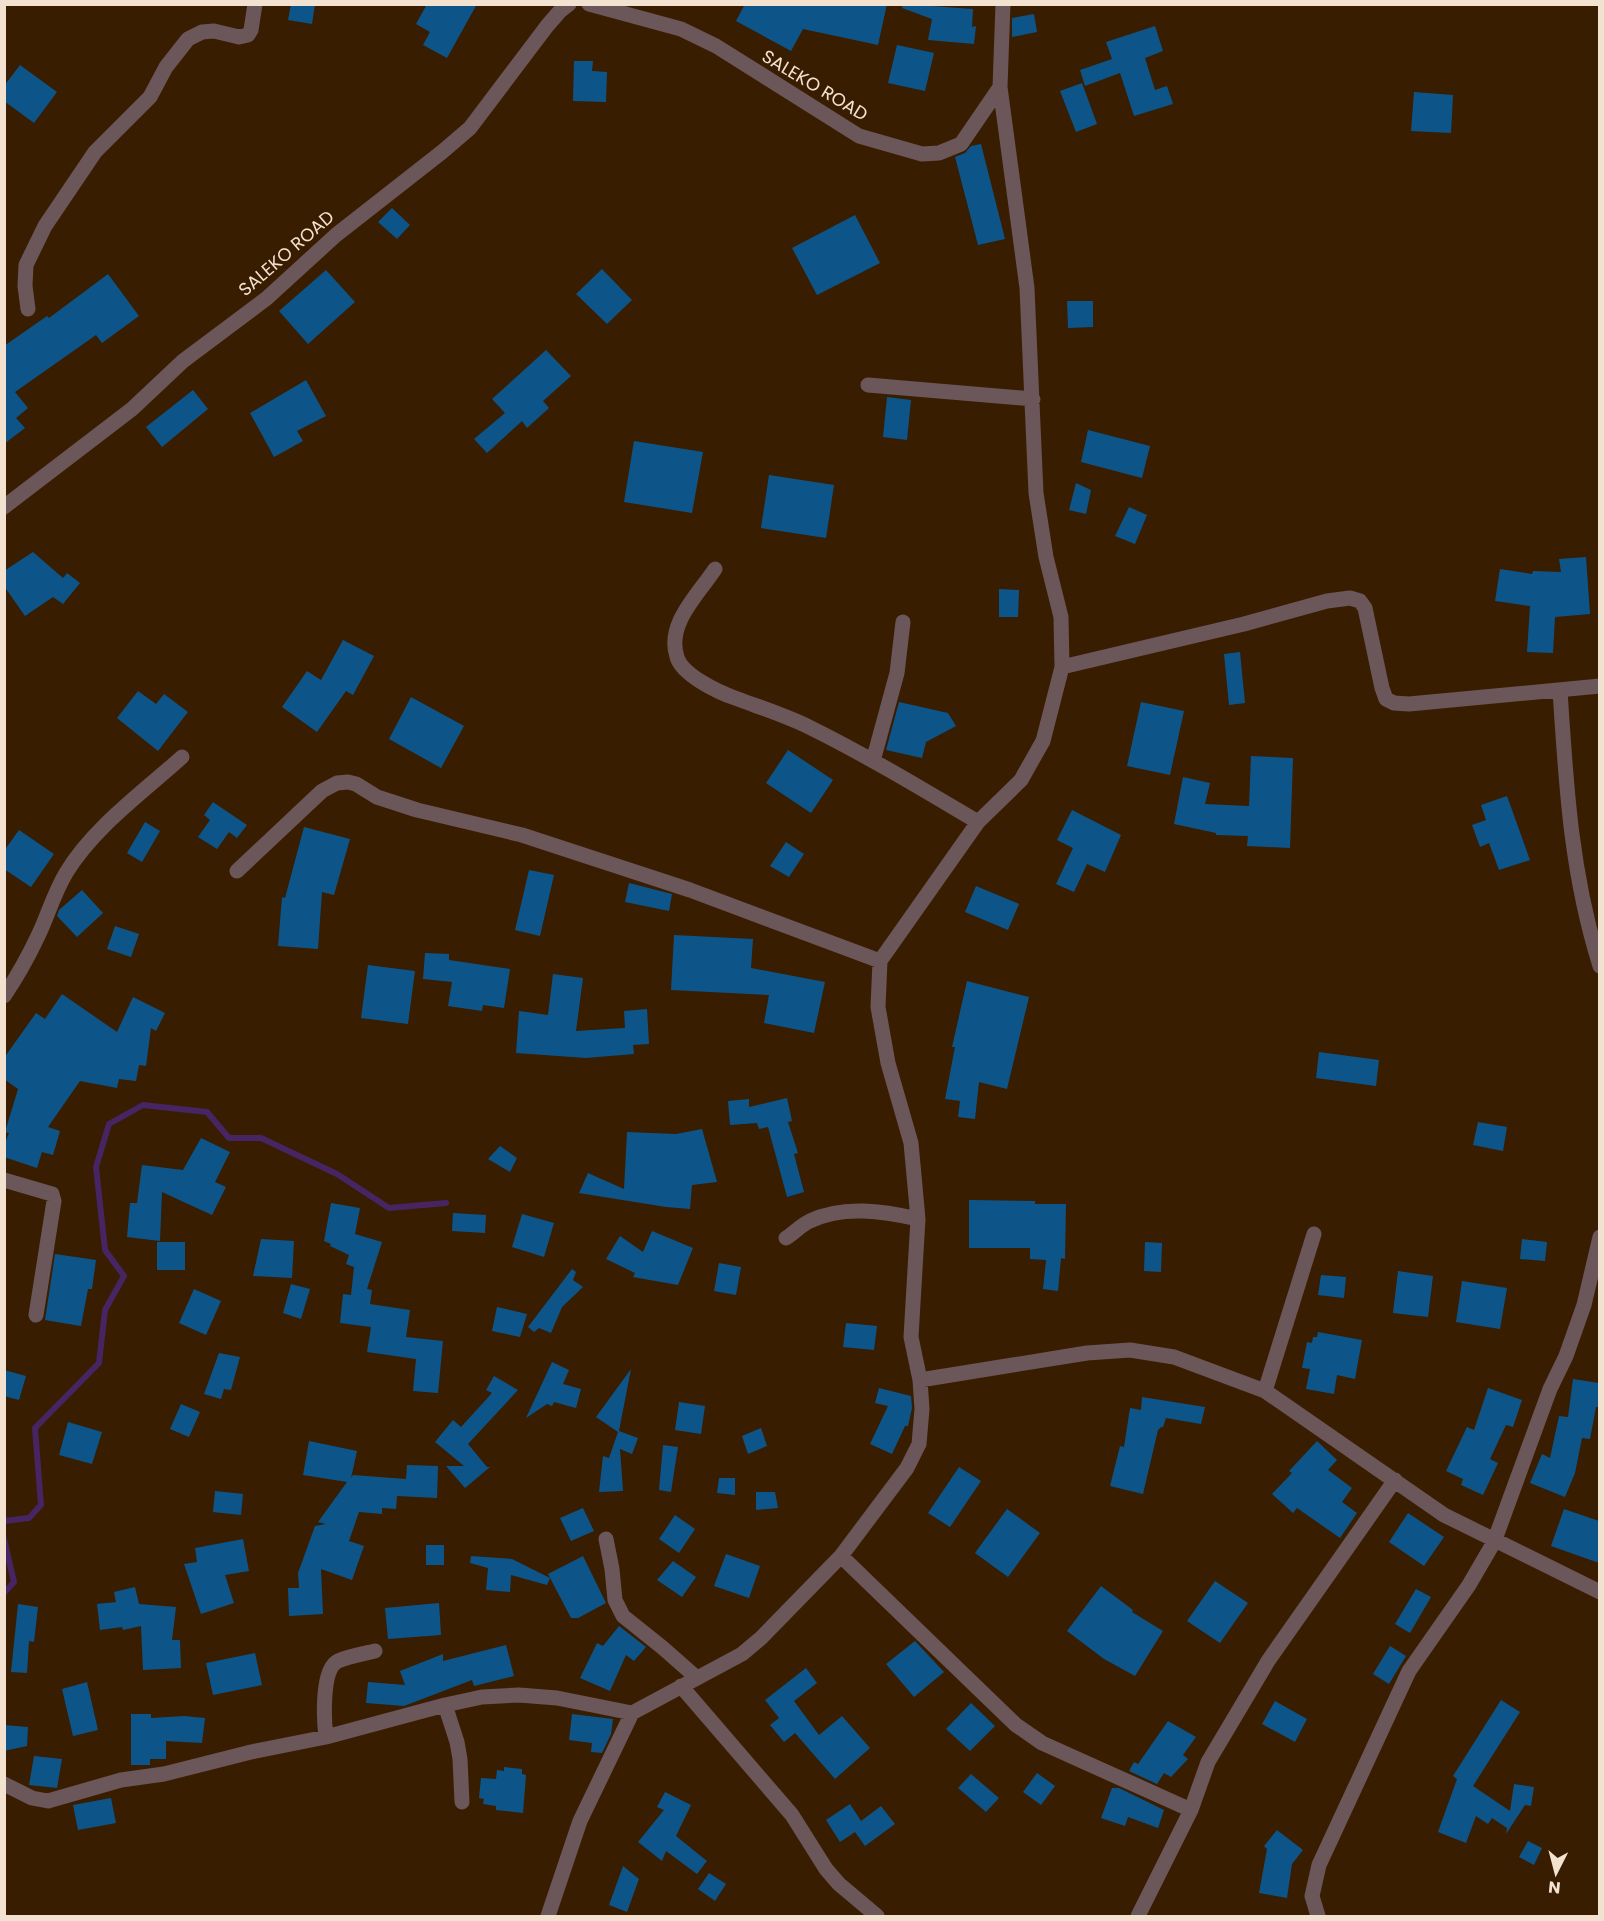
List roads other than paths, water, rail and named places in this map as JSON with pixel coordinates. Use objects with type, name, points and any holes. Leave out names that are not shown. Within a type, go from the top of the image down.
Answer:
[{"type":"street","points":[[28,309],[25,286],[26,265],[45,226],[95,152],[150,97],[166,67],[188,39],[202,32],[214,31],[239,37],[248,36],[255,4]]},
{"type":"street","name":"SALEKO ROAD","points":[[4,507],[132,409],[183,361],[267,298],[336,235],[470,128],[547,26],[569,4]]},
{"type":"street","name":"SALEKO ROAD","points":[[589,4],[681,29],[716,46],[860,136],[922,154],[939,153],[961,144],[1000,87]]},
{"type":"street","points":[[548,1917],[580,1821],[632,1713],[748,1649],[790,1610],[841,1556],[907,1468],[919,1444],[922,1409],[920,1380],[910,1337],[918,1219],[912,1143],[888,1063],[878,1007],[880,962],[978,822],[1021,780],[1043,741],[1062,667],[1061,617],[1047,557],[1036,493],[1027,288],[1000,87],[1003,4]]},
{"type":"street","points":[[868,385],[1033,399]]},
{"type":"street","points":[[715,569],[677,624],[674,643],[677,660],[690,673],[716,690],[805,725],[873,761],[978,822]]},
{"type":"street","points":[[1062,667],[1244,624],[1328,601],[1350,598],[1360,601],[1365,608],[1382,688],[1386,699],[1394,703],[1409,704],[1599,686]]},
{"type":"street","points":[[873,761],[897,673],[903,622]]},
{"type":"street","points":[[1560,690],[1567,803],[1573,850],[1588,928],[1599,966]]},
{"type":"street","points":[[4,996],[16,979],[66,874],[82,849],[182,757]]},
{"type":"street","points":[[237,871],[322,791],[337,783],[348,782],[356,784],[377,797],[417,810],[522,835],[690,890],[880,962]]},
{"type":"street","points":[[4,1180],[51,1194],[54,1201],[36,1315]]},
{"type":"street","points":[[786,1238],[809,1222],[833,1214],[864,1211],[890,1213],[918,1219]]},
{"type":"street","points":[[1265,1391],[1314,1234]]},
{"type":"street","points":[[1318,1917],[1312,1896],[1319,1865],[1368,1758],[1409,1671],[1469,1585],[1494,1542],[1550,1389],[1566,1356],[1584,1305],[1599,1237]]},
{"type":"street","points":[[920,1380],[1087,1353],[1130,1350],[1174,1357],[1265,1391],[1444,1515],[1494,1542],[1599,1592]]},
{"type":"street","points":[[1138,1917],[1191,1810],[1208,1762],[1268,1661],[1395,1480]]},
{"type":"street","points":[[606,1539],[615,1600],[623,1616],[697,1678]]},
{"type":"street","points":[[841,1556],[1016,1725],[1042,1743],[1191,1810]]},
{"type":"street","points":[[326,1737],[324,1704],[333,1665],[339,1661],[375,1651]]},
{"type":"street","points":[[681,1686],[792,1815],[825,1869],[878,1917]]},
{"type":"street","points":[[4,1784],[32,1798],[48,1801],[121,1780],[164,1774],[251,1752],[326,1737],[482,1697],[519,1695],[557,1698],[632,1713]]},
{"type":"street","points":[[445,1705],[460,1759],[462,1802]]},
{"type":"waterway","points":[[4,1521],[29,1518],[41,1505],[35,1428],[99,1363],[105,1310],[124,1276],[105,1250],[96,1167],[109,1124],[143,1105],[207,1112],[229,1138],[261,1138],[337,1174],[389,1208],[446,1203]]},
{"type":"waterway","points":[[4,1539],[14,1582],[4,1593]]}]
